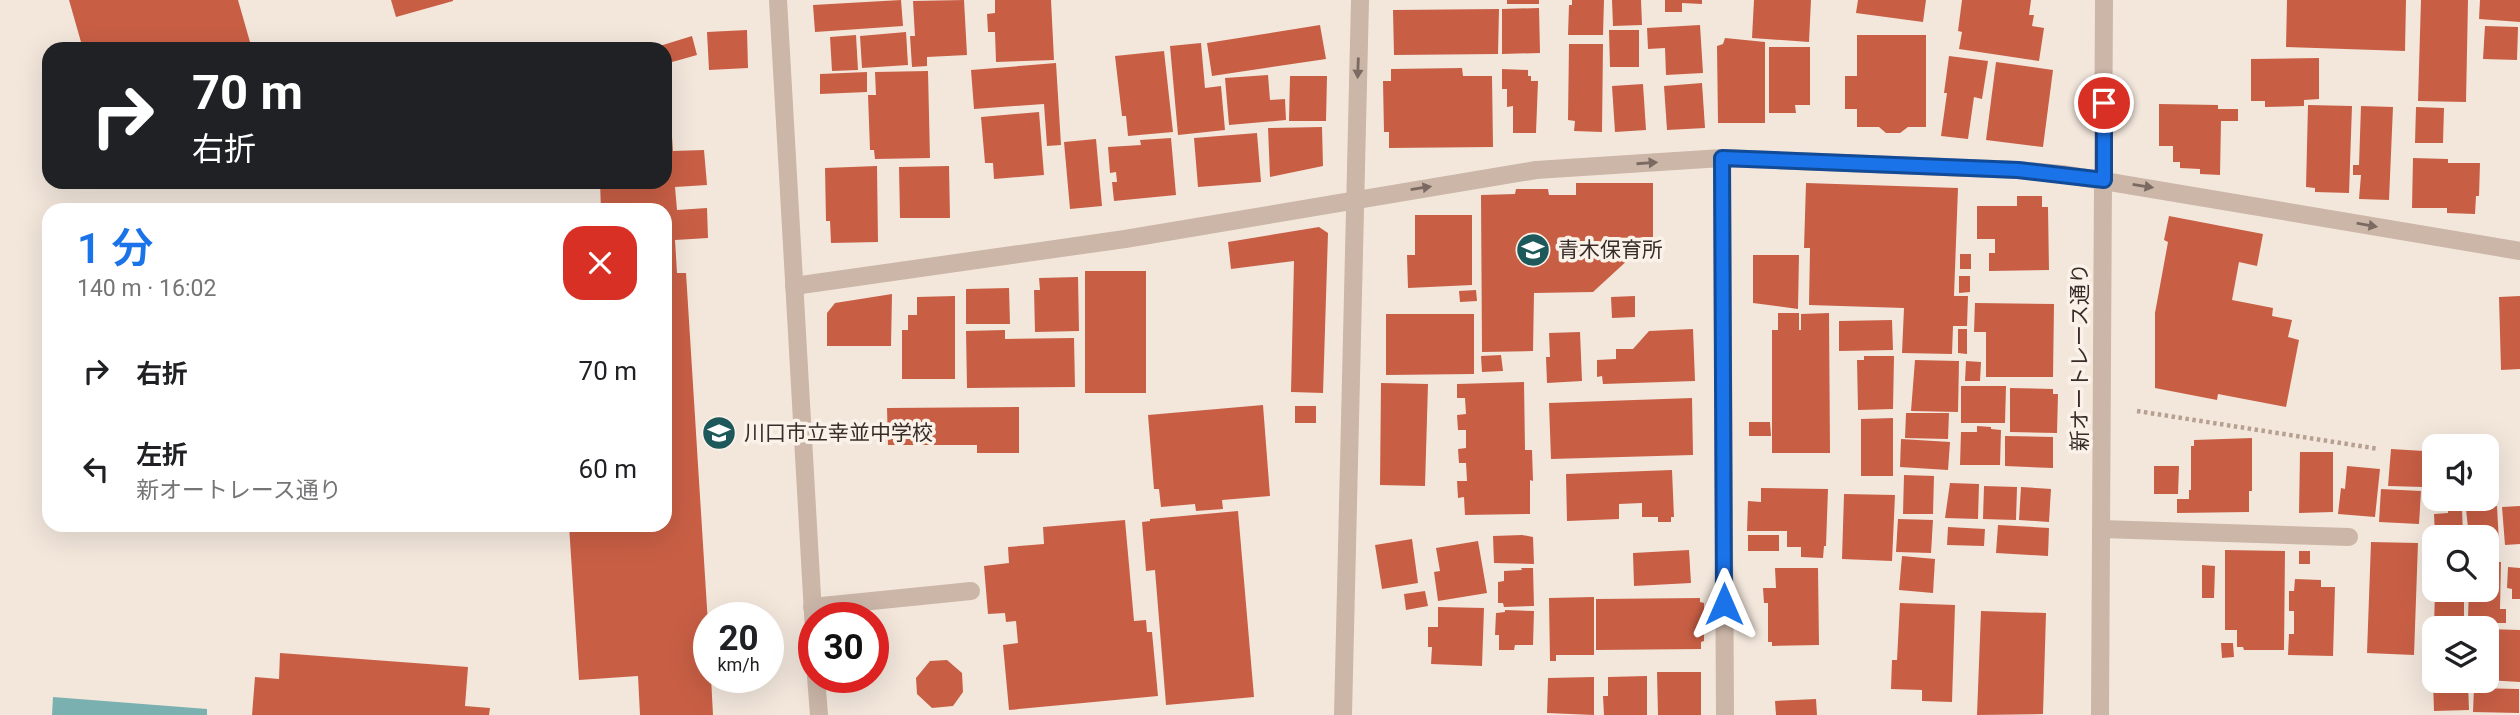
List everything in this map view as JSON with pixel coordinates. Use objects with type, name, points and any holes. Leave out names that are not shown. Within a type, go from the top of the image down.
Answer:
[{"type":"street","points":[[778,0],[812,602]]},
{"type":"street","points":[[1343,715],[1360,0]]},
{"type":"street","name":"新オートレース通り","points":[[2099,715],[2104,0]]},
{"type":"street","points":[[794,286],[1125,239],[1536,170],[1722,158],[2018,170],[2104,180],[2520,251]]},
{"type":"street","points":[[1722,158],[1725,715]]},
{"type":"street","points":[[2101,529],[2349,537]]},
{"type":"street","points":[[865,602],[971,592]]},
{"type":"street","points":[[817,693],[818,715]]},
{"type":"path","points":[[2137,411],[2379,449]]},
{"type":"water","points":[[53,697],[207,709],[207,715],[52,715]]},
{"type":"building","points":[[69,0],[238,0],[250,42],[81,42]]},
{"type":"building","points":[[391,0],[453,0],[453,1],[396,17]]},
{"type":"building","points":[[901,0],[903,26],[815,32],[813,5]]},
{"type":"building","points":[[964,0],[967,55],[927,57],[927,66],[912,67],[910,36],[915,36],[913,1]]},
{"type":"building","points":[[995,0],[1051,0],[1054,60],[996,62],[995,32],[988,32],[987,14],[995,13]]},
{"type":"building","points":[[1507,0],[1539,0],[1539,4],[1507,4]]},
{"type":"building","points":[[1572,0],[1604,0],[1603,35],[1568,35],[1569,5],[1572,5]]},
{"type":"building","points":[[1612,0],[1641,0],[1642,25],[1613,26]]},
{"type":"building","points":[[1665,0],[1702,0],[1702,4],[1682,3],[1682,12],[1665,12]]},
{"type":"building","points":[[1754,0],[1811,0],[1809,42],[1752,38]]},
{"type":"building","points":[[1858,0],[1926,0],[1923,22],[1856,13]]},
{"type":"building","points":[[1962,0],[2031,0],[2029,15],[2034,15],[2032,26],[2044,28],[2039,61],[1959,49]]},
{"type":"building","points":[[2287,0],[2406,0],[2405,51],[2286,47]]},
{"type":"building","points":[[2421,0],[2468,0],[2466,102],[2418,101]]},
{"type":"building","points":[[2480,0],[2520,0],[2520,22],[2479,19]]},
{"type":"building","points":[[1539,8],[1540,53],[1502,54],[1502,9]]},
{"type":"building","points":[[1499,9],[1498,54],[1394,55],[1393,10]]},
{"type":"building","points":[[1320,25],[1326,59],[1212,76],[1207,43]]},
{"type":"building","points":[[1700,25],[1703,73],[1666,75],[1665,48],[1648,49],[1647,28]]},
{"type":"building","points":[[2485,26],[2518,27],[2517,60],[2483,59]]},
{"type":"building","points":[[747,30],[748,68],[709,70],[707,32]]},
{"type":"building","points":[[1609,30],[1639,30],[1639,67],[1610,67]]},
{"type":"building","points":[[906,32],[908,65],[862,68],[860,36]]},
{"type":"building","points":[[856,35],[858,70],[832,71],[830,37]]},
{"type":"building","points":[[1857,35],[1926,35],[1926,127],[1908,127],[1900,133],[1886,133],[1879,127],[1857,127],[1857,109],[1845,109],[1845,76],[1857,76]]},
{"type":"building","points":[[692,36],[697,55],[672,62],[672,42]]},
{"type":"building","points":[[1725,38],[1765,42],[1765,123],[1718,123],[1717,46],[1723,44]]},
{"type":"building","points":[[1201,43],[1205,88],[1221,86],[1225,130],[1178,135],[1170,46]]},
{"type":"building","points":[[1569,44],[1603,44],[1602,132],[1574,131],[1575,121],[1568,120]]},
{"type":"building","points":[[1769,47],[1810,47],[1810,105],[1795,105],[1796,113],[1769,113]]},
{"type":"building","points":[[1164,51],[1173,132],[1128,136],[1126,116],[1122,116],[1115,56]]},
{"type":"building","points":[[1949,56],[1988,61],[1982,99],[1974,97],[1968,139],[1941,136]]},
{"type":"building","points":[[2319,58],[2319,99],[2304,100],[2304,106],[2265,107],[2265,101],[2251,101],[2251,59]]},
{"type":"building","points":[[1996,62],[2053,70],[2043,147],[1986,140]]},
{"type":"building","points":[[1056,63],[1061,145],[1047,146],[1044,104],[974,109],[971,70]]},
{"type":"building","points":[[1462,68],[1463,76],[1492,76],[1493,147],[1389,148],[1389,132],[1384,132],[1383,81],[1391,81],[1391,69]]},
{"type":"building","points":[[1502,69],[1528,70],[1531,81],[1538,81],[1536,133],[1513,133],[1513,106],[1507,107],[1507,89],[1502,89]]},
{"type":"building","points":[[928,71],[930,158],[875,159],[874,150],[870,150],[868,95],[876,95],[875,72]]},
{"type":"building","points":[[867,72],[867,92],[820,94],[820,74]]},
{"type":"building","points":[[1268,75],[1270,100],[1285,99],[1286,120],[1229,125],[1225,78]]},
{"type":"building","points":[[1290,76],[1327,76],[1326,121],[1289,121]]},
{"type":"building","points":[[1702,83],[1705,128],[1667,130],[1664,86]]},
{"type":"building","points":[[1643,84],[1646,130],[1615,132],[1612,86]]},
{"type":"building","points":[[2159,104],[2218,105],[2218,109],[2238,109],[2238,121],[2221,121],[2220,175],[2200,174],[2200,169],[2180,168],[2180,162],[2173,162],[2173,146],[2159,146]]},
{"type":"building","points":[[2308,105],[2352,106],[2349,193],[2315,192],[2315,188],[2306,187]]},
{"type":"building","points":[[2361,106],[2393,107],[2389,200],[2359,199],[2361,175],[2353,175],[2353,165],[2359,165]]},
{"type":"building","points":[[2416,107],[2444,108],[2443,143],[2415,143]]},
{"type":"building","points":[[1039,112],[1044,175],[994,179],[993,163],[985,163],[981,117]]},
{"type":"building","points":[[1322,127],[1323,166],[1270,177],[1268,128]]},
{"type":"building","points":[[1257,133],[1261,182],[1198,187],[1194,138]]},
{"type":"building","points":[[672,137],[673,151],[704,150],[707,185],[675,187],[677,210],[707,208],[708,238],[675,240],[677,273],[686,273],[707,602],[693,602],[693,693],[712,693],[713,715],[640,715],[638,676],[579,680],[569,532],[672,532],[672,203],[601,203],[600,189],[672,189]]},
{"type":"building","points":[[1171,138],[1176,195],[1114,201],[1112,182],[1117,182],[1116,172],[1110,173],[1108,147],[1141,145],[1140,140]]},
{"type":"building","points":[[1096,139],[1102,206],[1070,209],[1064,142]]},
{"type":"building","points":[[2413,158],[2448,159],[2448,163],[2480,163],[2479,196],[2476,196],[2475,214],[2447,213],[2447,208],[2412,208]]},
{"type":"building","points":[[877,166],[878,242],[831,243],[830,221],[826,221],[825,168]]},
{"type":"building","points":[[949,166],[950,218],[900,218],[899,167]]},
{"type":"building","points":[[1576,183],[1653,183],[1653,237],[1630,239],[1630,258],[1593,292],[1534,293],[1533,351],[1482,352],[1481,195],[1515,194],[1516,189],[1548,189],[1549,195],[1576,195]]},
{"type":"building","points":[[1806,183],[1958,188],[1954,296],[1968,296],[1967,326],[1953,326],[1952,354],[1902,353],[1904,308],[1809,305],[1810,248],[1804,248]]},
{"type":"building","points":[[2017,196],[2042,196],[2042,207],[2048,207],[2049,270],[1989,271],[1989,253],[1995,253],[1995,239],[1977,239],[1977,206],[2017,206]]},
{"type":"building","points":[[1415,215],[1472,215],[1472,285],[1408,288],[1407,255],[1415,255]]},
{"type":"building","points":[[2169,216],[2263,234],[2257,266],[2239,262],[2232,300],[2273,308],[2272,316],[2292,320],[2288,337],[2299,340],[2286,407],[2218,394],[2217,400],[2155,388],[2155,313],[2168,242],[2164,240]]},
{"type":"building","points":[[1319,227],[1328,233],[1323,393],[1291,392],[1294,261],[1231,269],[1228,242]]},
{"type":"building","points":[[1960,254],[1971,254],[1971,269],[1960,269]]},
{"type":"building","points":[[1753,255],[1799,255],[1798,309],[1753,303]]},
{"type":"building","points":[[1085,271],[1146,271],[1146,393],[1085,393]]},
{"type":"building","points":[[1959,276],[1970,276],[1970,292],[1959,293]]},
{"type":"building","points":[[1078,277],[1079,331],[1035,332],[1034,290],[1040,290],[1039,278]]},
{"type":"building","points":[[1009,288],[1010,324],[966,324],[966,289]]},
{"type":"building","points":[[1476,290],[1477,301],[1460,302],[1459,291]]},
{"type":"building","points":[[892,294],[891,346],[827,346],[827,313],[835,303]]},
{"type":"building","points":[[955,296],[955,379],[902,379],[902,330],[908,330],[908,315],[917,315],[917,297]]},
{"type":"building","points":[[1635,296],[1635,317],[1612,318],[1611,297]]},
{"type":"building","points":[[2520,296],[2520,369],[2501,370],[2499,297]]},
{"type":"building","points":[[1975,303],[2054,304],[2053,377],[1986,377],[1986,332],[1974,332]]},
{"type":"building","points":[[1778,313],[1799,313],[1801,330],[1801,314],[1829,313],[1830,453],[1772,453],[1772,330],[1778,330]]},
{"type":"building","points":[[1386,314],[1474,314],[1474,374],[1386,375]]},
{"type":"building","points":[[1892,320],[1893,350],[1839,351],[1839,321]]},
{"type":"building","points":[[1693,329],[1695,381],[1603,384],[1602,376],[1597,377],[1597,360],[1616,359],[1616,349],[1633,349],[1649,331]]},
{"type":"building","points":[[1958,329],[1967,329],[1967,354],[1958,353]]},
{"type":"building","points":[[1005,330],[1005,339],[1074,338],[1075,387],[967,388],[966,331]]},
{"type":"building","points":[[1580,332],[1582,381],[1547,383],[1549,333]]},
{"type":"building","points":[[1501,355],[1503,371],[1482,372],[1481,356]]},
{"type":"building","points":[[1864,356],[1894,356],[1893,409],[1858,410],[1857,360],[1864,360]]},
{"type":"building","points":[[1915,360],[1959,361],[1958,412],[1911,411]]},
{"type":"building","points":[[1966,361],[1981,362],[1980,381],[1965,381]]},
{"type":"building","points":[[1524,382],[1525,450],[1532,450],[1530,514],[1465,515],[1464,497],[1458,498],[1457,481],[1467,481],[1466,463],[1459,463],[1458,449],[1466,448],[1466,430],[1458,430],[1457,415],[1466,414],[1465,398],[1457,398],[1457,384]]},
{"type":"building","points":[[1381,383],[1428,384],[1425,486],[1380,485]]},
{"type":"building","points":[[1961,386],[2006,386],[2005,423],[1961,423]]},
{"type":"building","points":[[2010,388],[2053,389],[2053,394],[2058,394],[2057,433],[2010,432]]},
{"type":"building","points":[[1692,398],[1693,455],[1551,459],[1549,403]]},
{"type":"building","points":[[1263,405],[1270,496],[1222,500],[1223,509],[1196,511],[1195,504],[1161,507],[1159,489],[1154,489],[1148,415]]},
{"type":"building","points":[[1295,406],[1316,406],[1316,423],[1295,423]]},
{"type":"building","points":[[1019,407],[1019,453],[977,453],[977,445],[888,445],[887,408]]},
{"type":"building","points":[[1906,413],[1949,413],[1948,439],[1905,438]]},
{"type":"building","points":[[1893,418],[1893,476],[1861,476],[1861,419]]},
{"type":"building","points":[[1749,422],[1770,422],[1771,436],[1749,436]]},
{"type":"building","points":[[1977,426],[2001,430],[2000,465],[1960,465],[1961,432],[1977,432]]},
{"type":"building","points":[[2005,436],[2053,437],[2053,468],[2005,466]]},
{"type":"building","points":[[2252,438],[2252,491],[2249,491],[2249,512],[2177,513],[2177,499],[2189,499],[2191,446],[2194,446],[2194,440]]},
{"type":"building","points":[[1901,439],[1950,442],[1948,470],[1900,467]]},
{"type":"building","points":[[2391,449],[2422,451],[2422,487],[2388,486]]},
{"type":"building","points":[[2300,452],[2333,452],[2333,512],[2299,513]]},
{"type":"building","points":[[2154,466],[2179,466],[2178,494],[2154,494]]},
{"type":"building","points":[[2347,466],[2380,469],[2375,517],[2338,514],[2341,488],[2345,489]]},
{"type":"building","points":[[1672,470],[1674,517],[1671,517],[1671,522],[1658,522],[1658,517],[1642,517],[1642,503],[1619,504],[1619,519],[1567,521],[1566,474]]},
{"type":"building","points":[[1904,475],[1934,476],[1933,514],[1903,514]]},
{"type":"building","points":[[1950,483],[1979,484],[1978,519],[1945,518]]},
{"type":"building","points":[[1984,486],[2017,487],[2016,520],[1983,519]]},
{"type":"building","points":[[2021,487],[2051,489],[2049,522],[2019,520]]},
{"type":"building","points":[[1761,488],[1828,489],[1826,546],[1823,558],[1801,557],[1801,547],[1787,547],[1787,531],[1747,531],[1748,501],[1761,502]]},
{"type":"building","points":[[2381,489],[2421,491],[2419,524],[2379,522]]},
{"type":"building","points":[[1844,494],[1895,495],[1892,561],[1842,559]]},
{"type":"building","points":[[2520,506],[2520,544],[2505,545],[2502,507]]},
{"type":"building","points":[[1238,511],[1254,697],[1166,705],[1155,570],[1146,571],[1142,522]]},
{"type":"building","points":[[2462,511],[2463,525],[2434,525],[2434,514]]},
{"type":"building","points":[[2466,511],[2497,511],[2498,525],[2468,525]]},
{"type":"building","points":[[1898,519],[1933,520],[1931,553],[1896,552]]},
{"type":"building","points":[[1125,520],[1134,621],[1146,620],[1147,632],[1152,632],[1158,696],[1009,710],[1003,645],[1018,643],[1016,621],[1006,622],[1005,613],[988,614],[984,566],[1009,563],[1008,547],[1044,544],[1043,527]]},
{"type":"building","points":[[1998,525],[2049,528],[2048,556],[1996,553]]},
{"type":"building","points":[[1948,527],[1985,529],[1984,546],[1947,545]]},
{"type":"building","points":[[1748,535],[1779,535],[1779,551],[1748,551]]},
{"type":"building","points":[[1493,536],[1533,537],[1534,564],[1494,563]]},
{"type":"building","points":[[1412,539],[1418,583],[1382,589],[1375,545]]},
{"type":"building","points":[[1478,541],[1487,593],[1438,601],[1434,572],[1440,571],[1436,548]]},
{"type":"building","points":[[2371,542],[2418,543],[2414,655],[2367,653]]},
{"type":"building","points":[[1689,550],[1691,583],[1634,586],[1633,553]]},
{"type":"building","points":[[2225,550],[2285,551],[2284,650],[2244,650],[2243,647],[2237,647],[2237,630],[2225,630]]},
{"type":"building","points":[[2299,551],[2310,551],[2310,564],[2299,564]]},
{"type":"building","points":[[1902,556],[1935,559],[1933,593],[1899,590]]},
{"type":"building","points":[[2501,562],[2500,609],[2506,609],[2506,623],[2499,623],[2499,616],[2468,616],[2469,602],[2499,602]]},
{"type":"building","points":[[2202,565],[2215,566],[2214,598],[2202,598]]},
{"type":"building","points":[[2508,567],[2520,568],[2520,599],[2512,599],[2512,589],[2507,588]]},
{"type":"building","points":[[1521,568],[1533,568],[1534,606],[1504,607],[1503,603],[1498,603],[1498,582],[1504,581],[1504,571],[1522,570]]},
{"type":"building","points":[[1775,568],[1818,568],[1819,645],[1772,646],[1772,642],[1768,642],[1768,603],[1764,603],[1763,588],[1776,588]]},
{"type":"building","points":[[2295,579],[2321,580],[2321,587],[2335,587],[2333,656],[2288,655],[2289,634],[2294,634],[2294,611],[2289,611],[2289,591],[2294,591]]},
{"type":"building","points":[[1425,591],[1428,606],[1406,610],[1404,594]]},
{"type":"building","points":[[1594,597],[1594,655],[1556,655],[1556,661],[1550,661],[1549,598]]},
{"type":"building","points":[[1700,598],[1700,602],[1704,603],[1704,641],[1701,642],[1701,649],[1596,650],[1596,599]]},
{"type":"building","points":[[2435,602],[2464,602],[2464,616],[2434,616]]},
{"type":"building","points":[[1900,603],[1955,605],[1952,702],[1922,701],[1922,690],[1891,689],[1892,660],[1897,660]]},
{"type":"building","points":[[1438,607],[1484,608],[1482,666],[1431,664],[1432,647],[1428,647],[1428,627],[1438,627]]},
{"type":"building","points":[[1505,610],[1534,611],[1533,645],[1515,645],[1514,650],[1499,650],[1499,635],[1495,635],[1496,613]]},
{"type":"building","points":[[1981,611],[2046,613],[2043,714],[1977,715]]},
{"type":"building","points":[[2499,629],[2520,630],[2520,682],[2499,681]]},
{"type":"building","points":[[2221,643],[2233,643],[2234,657],[2222,658]]},
{"type":"building","points":[[280,653],[468,667],[465,706],[490,708],[489,715],[252,715],[255,677],[279,679]]},
{"type":"building","points":[[947,660],[962,673],[963,692],[953,706],[932,708],[917,694],[916,678],[930,661]]},
{"type":"building","points":[[1657,672],[1701,672],[1701,715],[1658,715]]},
{"type":"building","points":[[1647,676],[1647,715],[1604,715],[1603,696],[1608,696],[1608,677]]},
{"type":"building","points":[[1594,677],[1594,715],[1547,713],[1548,678]]},
{"type":"building","points":[[2499,689],[2519,689],[2519,713],[2473,712],[2474,693],[2499,693]]},
{"type":"building","points":[[2433,693],[2468,693],[2469,710],[2434,711]]},
{"type":"building","points":[[1816,699],[1817,715],[1776,715],[1775,701]]},
{"type":"place","name":"青木保育所","points":[[1533,250]]},
{"type":"place","name":"川口市立幸並中学校","points":[[719,433]]},
{"type":"route","points":[[1724,604],[1722,158],[2018,170],[2104,180],[2104,103]]}]
